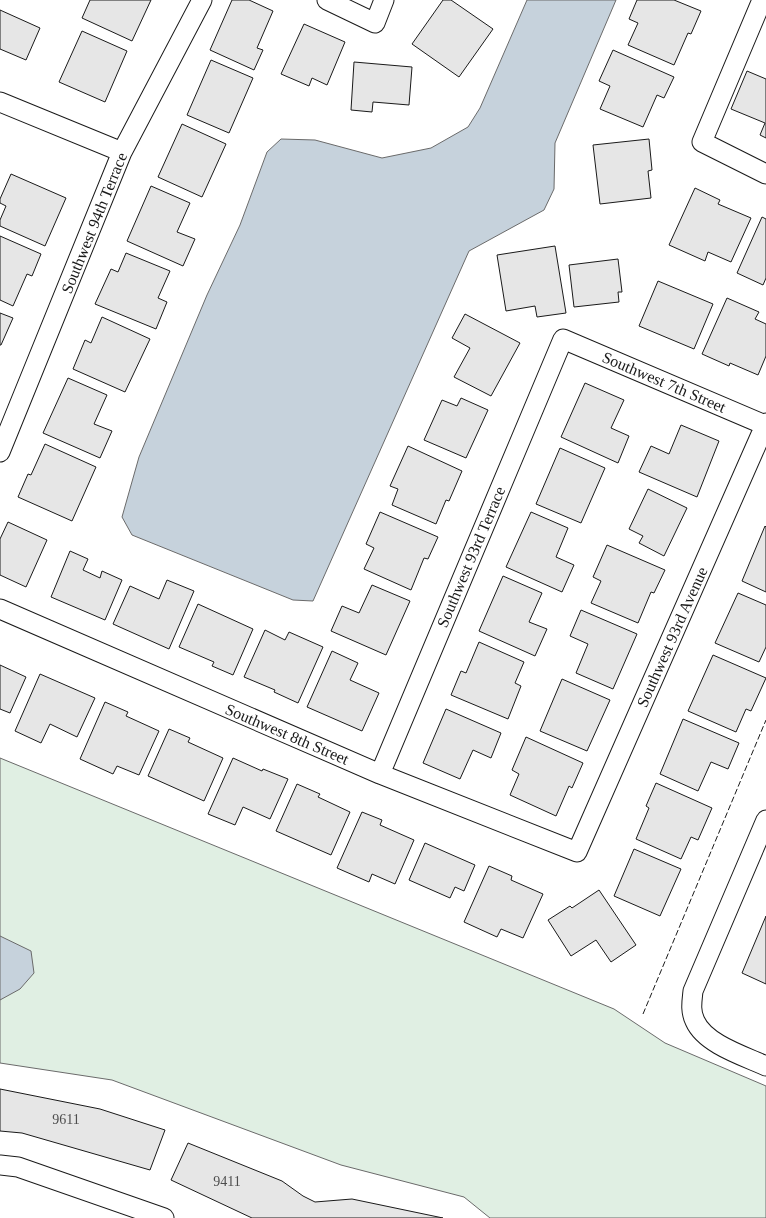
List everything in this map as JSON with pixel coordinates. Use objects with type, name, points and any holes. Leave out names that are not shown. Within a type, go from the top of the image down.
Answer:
[{"type":"street","name":"Southwest 94th Terrace","points":[[0,452],[122,152],[202,0]]},
{"type":"street","points":[[327,0],[375,23],[384,0]]},
{"type":"street","points":[[762,0],[702,142],[766,174]]},
{"type":"street","points":[[0,102],[122,152]]},
{"type":"street","name":"Southwest 7th Street","points":[[563,339],[766,424]]},
{"type":"street","name":"Southwest 93rd Terrace","points":[[380,774],[563,339]]},
{"type":"street","name":"Southwest 93rd Avenue","points":[[577,852],[766,424]]},
{"type":"street","name":"Southwest 8th Street","points":[[0,609],[380,774],[577,852]]},
{"type":"street","points":[[766,820],[693,990],[691,1008],[695,1021],[705,1035],[715,1042],[766,1066]]},
{"type":"street","points":[[0,1165],[18,1167],[164,1218]]},
{"type":"green space","points":[[0,758],[614,1009],[665,1043],[766,1086],[766,1218],[490,1218],[464,1197],[341,1165],[112,1080],[0,1063]]},
{"type":"shaded area","points":[[527,0],[616,0],[555,143],[554,189],[544,210],[469,251],[313,601],[293,600],[132,535],[122,517],[139,457],[207,295],[240,225],[267,152],[281,139],[315,140],[382,158],[431,148],[468,127],[480,108]]},
{"type":"shaded area","points":[[0,936],[31,951],[34,973],[20,989],[0,1000]]},
{"type":"building","points":[[90,0],[151,0],[132,41],[82,18]]},
{"type":"building","points":[[232,0],[249,0],[273,11],[257,48],[263,50],[254,70],[210,50]]},
{"type":"building","points":[[443,0],[451,0],[493,29],[459,77],[412,44]]},
{"type":"building","points":[[637,0],[674,0],[701,11],[691,34],[688,33],[674,65],[628,45],[638,23],[629,19]]},
{"type":"building","points":[[0,10],[40,28],[26,60],[0,49]]},
{"type":"building","points":[[304,24],[345,42],[327,85],[312,78],[309,86],[281,74]]},
{"type":"building","points":[[82,31],[127,51],[105,102],[59,82]]},
{"type":"building","points":[[613,50],[674,77],[664,98],[657,95],[643,127],[600,109],[610,86],[599,81]]},
{"type":"building","points":[[211,60],[253,78],[229,133],[187,115]]},
{"type":"building","points":[[354,62],[412,67],[409,105],[373,102],[372,112],[351,110]]},
{"type":"building","points":[[747,71],[766,79],[766,138],[760,135],[765,123],[731,109]]},
{"type":"building","points":[[182,124],[226,144],[202,197],[158,177]]},
{"type":"building","points":[[649,139],[652,170],[648,171],[651,198],[600,204],[593,145]]},
{"type":"building","points":[[11,174],[66,198],[45,246],[0,226],[0,220],[6,206],[0,203],[0,199]]},
{"type":"building","points":[[151,186],[190,203],[177,232],[195,239],[183,266],[127,241]]},
{"type":"building","points":[[695,188],[720,200],[718,204],[751,218],[731,262],[708,252],[705,261],[669,245]]},
{"type":"building","points":[[762,217],[766,219],[766,278],[763,285],[737,273]]},
{"type":"building","points":[[0,236],[41,254],[32,276],[27,274],[13,306],[0,300]]},
{"type":"building","points":[[555,246],[566,313],[537,317],[535,306],[506,311],[497,255]]},
{"type":"building","points":[[126,253],[170,271],[158,298],[167,302],[156,329],[95,304],[111,269],[118,272]]},
{"type":"building","points":[[618,259],[622,292],[618,292],[619,302],[574,307],[569,265]]},
{"type":"building","points":[[658,281],[713,304],[694,349],[639,326]]},
{"type":"building","points":[[727,298],[759,312],[755,319],[766,324],[766,356],[758,375],[730,363],[729,366],[702,354]]},
{"type":"building","points":[[0,313],[13,318],[1,345],[0,345]]},
{"type":"building","points":[[465,314],[520,343],[491,396],[454,377],[470,348],[452,338]]},
{"type":"building","points":[[102,317],[150,339],[125,392],[73,369],[85,340],[91,343]]},
{"type":"building","points":[[68,378],[107,395],[94,424],[112,431],[100,458],[43,433]]},
{"type":"building","points":[[585,383],[624,400],[611,428],[629,436],[618,463],[561,437]]},
{"type":"building","points":[[461,398],[488,410],[466,458],[424,440],[442,400],[457,406]]},
{"type":"building","points":[[681,425],[719,441],[697,497],[639,472],[651,446],[669,454]]},
{"type":"building","points":[[45,444],[96,467],[72,521],[18,497],[28,474],[31,475]]},
{"type":"building","points":[[408,446],[462,471],[449,501],[446,500],[436,524],[392,505],[398,489],[390,486]]},
{"type":"building","points":[[560,448],[605,468],[581,523],[536,504]]},
{"type":"building","points":[[648,489],[687,508],[664,556],[639,543],[643,536],[629,529]]},
{"type":"building","points":[[380,512],[438,537],[428,559],[424,558],[411,590],[364,569],[374,548],[366,544]]},
{"type":"building","points":[[531,512],[568,528],[556,557],[574,565],[562,592],[506,567]]},
{"type":"building","points":[[8,522],[47,540],[26,587],[0,575],[0,539]]},
{"type":"building","points":[[766,527],[766,592],[742,581]]},
{"type":"building","points":[[607,545],[665,570],[654,593],[651,592],[638,623],[591,603],[601,581],[593,577]]},
{"type":"building","points":[[70,551],[88,559],[83,570],[100,578],[102,571],[122,580],[105,620],[51,597]]},
{"type":"building","points":[[503,576],[542,593],[529,622],[547,629],[535,656],[479,631]]},
{"type":"building","points":[[167,580],[194,591],[169,649],[113,624],[130,586],[159,599]]},
{"type":"building","points":[[372,585],[410,601],[386,655],[331,631],[342,606],[359,613]]},
{"type":"building","points":[[738,593],[766,605],[766,647],[759,662],[715,643]]},
{"type":"building","points":[[198,604],[253,629],[233,675],[212,666],[214,662],[179,647]]},
{"type":"building","points":[[581,610],[637,634],[613,689],[576,673],[588,644],[570,636]]},
{"type":"building","points":[[265,630],[285,640],[289,632],[323,647],[298,703],[274,692],[275,690],[244,677]]},
{"type":"building","points":[[479,642],[524,662],[515,683],[521,686],[508,719],[451,695],[461,671],[466,673]]},
{"type":"building","points":[[332,651],[358,663],[350,680],[379,693],[362,731],[307,707]]},
{"type":"building","points":[[713,655],[766,678],[751,711],[746,709],[736,732],[688,711]]},
{"type":"building","points":[[0,665],[26,677],[10,713],[0,709]]},
{"type":"building","points":[[40,674],[95,698],[77,737],[50,724],[41,743],[15,731]]},
{"type":"building","points":[[562,679],[610,700],[587,751],[540,731]]},
{"type":"building","points":[[105,702],[128,712],[126,716],[159,731],[139,775],[117,766],[113,774],[80,759]]},
{"type":"building","points":[[446,709],[501,733],[491,758],[473,750],[460,779],[423,763]]},
{"type":"building","points":[[683,719],[739,743],[728,769],[711,762],[698,791],[660,774]]},
{"type":"building","points":[[169,729],[190,738],[188,742],[223,758],[204,801],[148,776]]},
{"type":"building","points":[[526,737],[583,763],[572,788],[569,786],[556,816],[510,795],[519,774],[512,770]]},
{"type":"building","points":[[233,758],[262,771],[263,769],[288,779],[270,819],[243,807],[235,825],[208,814]]},
{"type":"building","points":[[656,783],[712,808],[698,840],[691,837],[681,859],[636,839],[649,808],[646,806]]},
{"type":"building","points":[[297,784],[320,794],[318,797],[350,812],[331,855],[276,831]]},
{"type":"building","points":[[362,812],[382,820],[380,825],[414,840],[395,884],[372,874],[369,882],[337,868]]},
{"type":"building","points":[[425,843],[475,865],[464,891],[455,887],[450,898],[409,880]]},
{"type":"building","points":[[634,849],[681,869],[660,916],[614,896]]},
{"type":"building","points":[[489,866],[512,876],[511,880],[543,894],[523,938],[501,929],[497,937],[464,922]]},
{"type":"building","points":[[599,890],[636,945],[611,962],[596,940],[571,956],[548,920],[570,906],[572,908]]},
{"type":"building","points":[[766,916],[766,984],[742,973]]},
{"type":"building","points":[[0,1089],[100,1109],[165,1130],[150,1170],[22,1133],[0,1131]]},
{"type":"building","points":[[188,1143],[282,1181],[315,1202],[352,1199],[443,1218],[252,1218],[171,1180]]},
{"type":"fence","points":[[643,1014],[766,720]]}]
